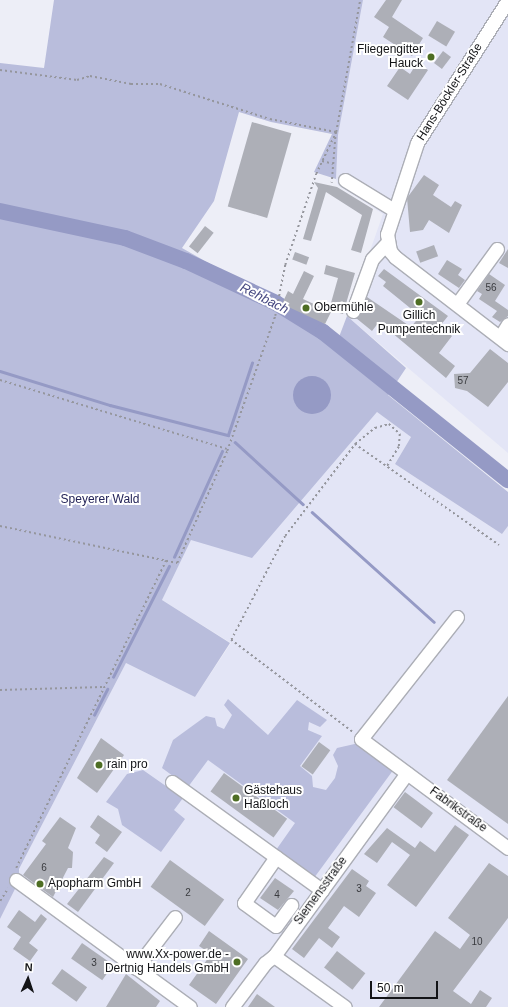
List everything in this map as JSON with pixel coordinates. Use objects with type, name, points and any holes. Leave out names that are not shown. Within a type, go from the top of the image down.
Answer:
[{"type":"street","name":"Hans-Böckler-Straße","points":[[387,243],[394,210],[417,143],[502,2]]},
{"type":"street","points":[[345,180],[394,210]]},
{"type":"street","points":[[353,311],[372,259],[387,243],[395,258],[504,340],[508,324]]},
{"type":"street","points":[[457,304],[497,249]]},
{"type":"street","points":[[362,739],[457,617]]},
{"type":"street","name":"Fabrikstraße","points":[[362,739],[508,848]]},
{"type":"street","name":"Siemensstraße","points":[[232,1007],[265,963],[274,956],[407,773]]},
{"type":"street","points":[[172,782],[322,890]]},
{"type":"street","points":[[276,857],[244,903],[276,926],[291,906]]},
{"type":"street","points":[[16,880],[190,1007]]},
{"type":"street","points":[[136,968],[175,917]]},
{"type":"street","points":[[274,956],[345,1007]]},
{"type":"path","points":[[332,183],[336,132],[360,0]]},
{"type":"path","points":[[0,70],[78,80],[90,76],[131,84],[160,84],[242,110],[336,132]]},
{"type":"path","points":[[0,526],[177,563],[227,449],[279,301],[285,265],[322,161],[336,132]]},
{"type":"path","points":[[322,161],[334,164]]},
{"type":"path","points":[[0,380],[227,449]]},
{"type":"path","points":[[362,739],[231,640],[286,536],[354,444],[375,428],[389,424],[400,434],[399,447],[387,467]]},
{"type":"path","points":[[354,444],[499,545]]},
{"type":"path","points":[[0,901],[16,880],[16,869],[103,687],[166,561]]},
{"type":"path","points":[[0,690],[103,687]]},
{"type":"shaded area","points":[[363,0],[508,0],[508,453],[347,316],[383,214],[338,185],[336,179],[338,135]]},
{"type":"shaded area","points":[[308,376],[316,376],[326,381],[330,388],[330,402],[326,409],[316,414],[308,414],[298,409],[296,406],[293,399],[293,391],[298,381],[301,379]]},
{"type":"shaded area","points":[[377,412],[411,437],[395,464],[502,534],[508,526],[508,1007],[0,1007],[0,919],[19,881],[19,869],[126,663],[195,697],[231,643],[162,600],[191,540],[354,439]]},
{"type":"green space","name":"Speyerer Wald","points":[[54,0],[363,0],[338,135],[336,179],[314,172],[332,134],[271,122],[239,112],[214,201],[182,248],[339,337],[347,316],[406,368],[388,395],[508,492],[508,526],[502,534],[395,464],[411,437],[377,412],[252,558],[191,540],[162,600],[230,643],[195,697],[126,663],[19,869],[19,881],[0,919],[0,63],[44,68]]},
{"type":"green space","points":[[228,699],[268,735],[297,700],[327,720],[320,727],[309,722],[308,730],[322,736],[300,766],[312,776],[313,787],[326,790],[335,778],[338,766],[333,755],[337,748],[359,743],[394,769],[314,878],[276,850],[295,823],[208,760],[188,787],[162,768],[173,740],[206,716],[215,718],[217,726],[224,729],[232,715],[224,705]]},
{"type":"green space","points":[[143,770],[183,798],[174,810],[185,819],[161,852],[122,825],[118,809],[106,802],[127,774]]},
{"type":"building","points":[[386,0],[402,0],[392,17],[423,38],[412,56],[383,37],[389,27],[374,17]]},
{"type":"building","points":[[437,21],[455,32],[446,46],[428,36]]},
{"type":"building","points":[[443,51],[451,57],[442,69],[434,63]]},
{"type":"building","points":[[417,63],[428,70],[408,100],[387,86],[400,67],[410,74]]},
{"type":"building","points":[[252,122],[291,133],[267,218],[228,207]]},
{"type":"building","points":[[424,175],[439,185],[433,195],[451,207],[455,201],[462,205],[449,233],[429,220],[423,230],[410,232],[407,198]]},
{"type":"building","points":[[314,182],[337,187],[373,209],[361,253],[351,250],[362,215],[326,192],[311,241],[303,239],[318,188]]},
{"type":"building","points":[[205,226],[214,233],[198,253],[189,246]]},
{"type":"building","points":[[434,245],[438,256],[420,263],[416,251]]},
{"type":"building","points":[[508,249],[508,268],[499,263]]},
{"type":"building","points":[[295,252],[309,257],[306,265],[292,260]]},
{"type":"building","points":[[447,260],[462,269],[458,275],[465,280],[459,288],[438,274]]},
{"type":"building","points":[[326,265],[355,273],[343,314],[329,310],[338,278],[324,274]]},
{"type":"building","points":[[384,269],[448,316],[440,326],[452,336],[439,353],[455,366],[446,378],[379,322],[372,331],[356,318],[367,297],[411,327],[420,316],[383,286],[386,282],[378,276]]},
{"type":"building","name":"Obermühle","points":[[304,271],[314,276],[303,299],[331,312],[325,324],[282,304],[288,291],[293,294]]},
{"type":"building","points":[[489,274],[505,285],[495,301],[508,310],[508,316],[500,322],[492,317],[497,311],[479,299],[482,294],[477,291]]},
{"type":"building","points":[[490,349],[508,363],[508,382],[488,407],[467,391],[455,388],[454,374],[470,373]]},
{"type":"building","points":[[508,696],[508,824],[447,780]]},
{"type":"building","points":[[101,738],[124,755],[97,793],[77,778]]},
{"type":"building","points":[[319,742],[330,750],[313,774],[301,766]]},
{"type":"building","points":[[224,773],[287,819],[274,837],[210,792]]},
{"type":"building","points":[[405,792],[433,813],[422,828],[394,807]]},
{"type":"building","points":[[98,815],[122,832],[107,852],[95,843],[100,835],[90,827]]},
{"type":"building","points":[[60,817],[76,828],[68,848],[73,852],[72,868],[68,868],[53,897],[23,875],[46,844],[42,841]]},
{"type":"building","points":[[455,825],[469,835],[416,907],[387,885],[410,855],[392,842],[377,863],[364,854],[387,828],[415,848],[420,841],[435,852]]},
{"type":"building","points":[[104,857],[114,863],[78,912],[67,904]]},
{"type":"building","points":[[170,860],[224,899],[205,926],[151,887]]},
{"type":"building","points":[[489,863],[508,876],[508,918],[453,991],[471,1004],[480,990],[492,998],[486,1007],[379,1007],[435,931],[460,949],[470,935],[448,918]]},
{"type":"building","points":[[352,869],[369,881],[366,886],[376,893],[359,917],[344,906],[328,928],[340,937],[332,948],[319,938],[304,958],[292,949]]},
{"type":"building","points":[[275,878],[294,891],[278,910],[260,898]]},
{"type":"building","points":[[19,910],[35,922],[41,914],[47,919],[29,943],[38,950],[30,961],[13,949],[21,937],[7,927]]},
{"type":"building","points":[[209,931],[248,959],[216,1004],[189,985],[211,954],[199,946]]},
{"type":"building","points":[[82,943],[113,965],[102,980],[71,959]]},
{"type":"building","points":[[337,951],[365,973],[352,990],[324,968]]},
{"type":"building","points":[[62,969],[87,987],[76,1002],[51,984]]},
{"type":"building","points":[[126,974],[160,1001],[156,1007],[106,1007]]},
{"type":"building","points":[[257,994],[275,1007],[248,1007]]},
{"type":"waterway","name":"Rehbach","points":[[0,211],[125,238],[186,261],[276,303],[323,332],[508,480]]},
{"type":"waterway","points":[[0,371],[110,405],[228,435],[252,363]]},
{"type":"waterway","points":[[235,442],[303,504]]},
{"type":"waterway","points":[[174,557],[222,451]]},
{"type":"waterway","points":[[312,512],[434,622]]},
{"type":"waterway","points":[[113,677],[169,566]]},
{"type":"waterway","points":[[94,715],[107,689]]},
{"type":"place","name":"Fliegengitter Hauck","points":[[431,57]]},
{"type":"place","name":"Gillich Pumpentechnik","points":[[419,302]]},
{"type":"place","name":"Obermühle","points":[[306,308]]},
{"type":"place","name":"rain pro","points":[[99,765]]},
{"type":"place","name":"Gästehaus Haßloch","points":[[236,798]]},
{"type":"place","name":"Apopharm GmbH","points":[[40,884]]},
{"type":"place","name":"www.Xx-power.de - Dertnig Handels GmbH","points":[[237,962]]}]
